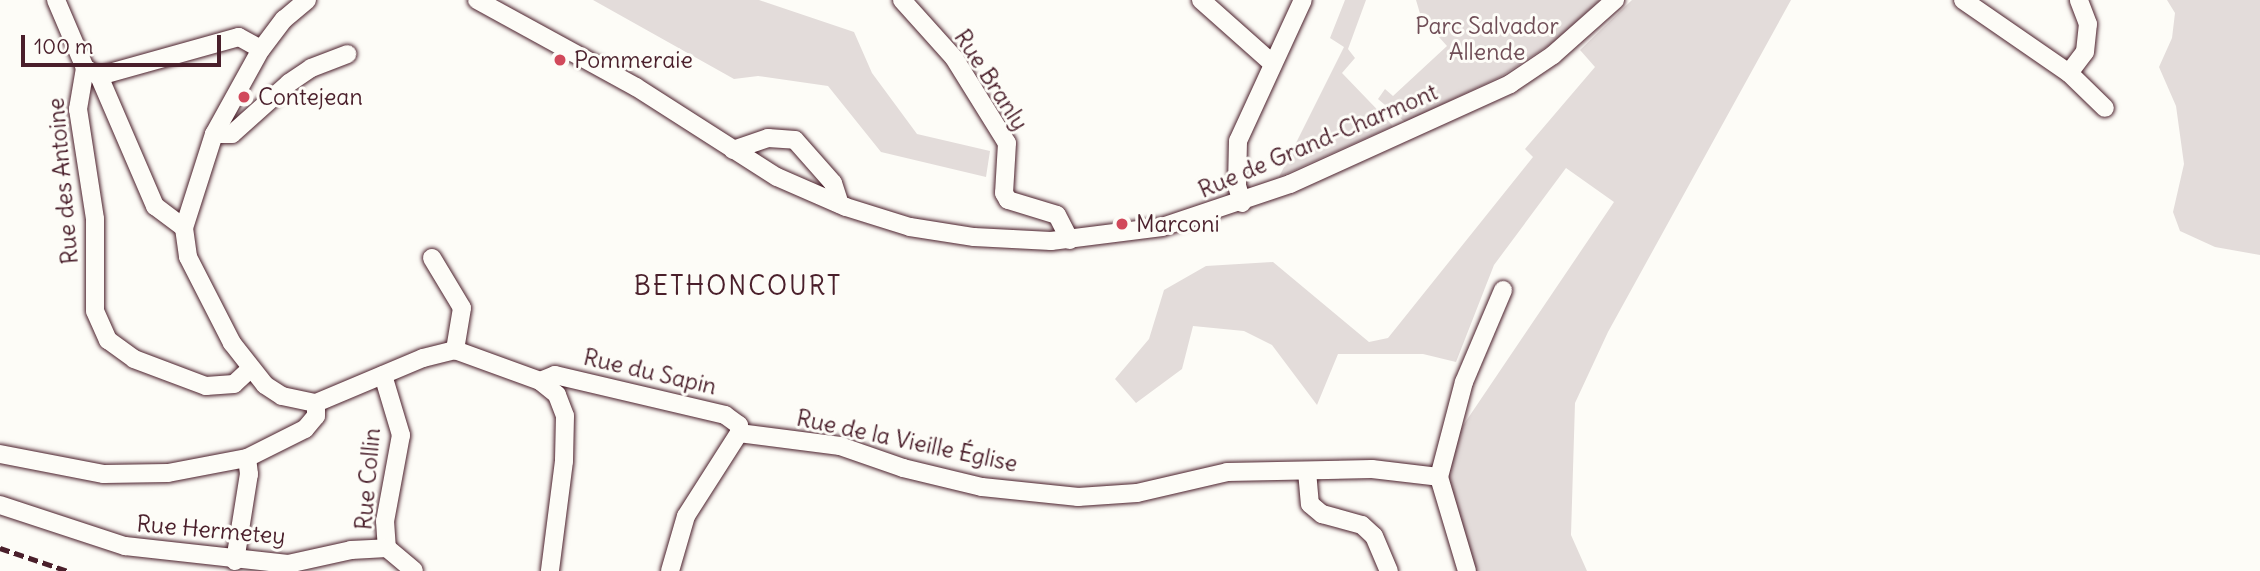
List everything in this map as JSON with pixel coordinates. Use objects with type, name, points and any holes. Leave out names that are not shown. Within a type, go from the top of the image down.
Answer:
[{"type":"street","points":[[55,0],[155,206],[184,228]]},
{"type":"street","points":[[307,0],[261,49],[214,134],[184,228],[188,257],[232,343],[250,369],[282,396],[316,403],[383,375],[455,350],[540,381],[557,395],[565,416],[558,538],[550,571]]},
{"type":"street","name":"Rue de Grand-Charmont","points":[[477,0],[636,87],[778,177],[840,204],[910,227],[974,237],[1070,240],[1162,227],[1242,204],[1510,84],[1562,48],[1615,0]]},
{"type":"street","name":"Rue Branly","points":[[902,0],[954,58],[1007,143],[1004,193],[1008,200],[1057,215],[1070,240]]},
{"type":"street","points":[[1201,0],[1273,64]]},
{"type":"street","points":[[1242,204],[1237,185],[1238,141],[1303,0]]},
{"type":"street","points":[[1963,0],[2069,73],[2105,108]]},
{"type":"street","points":[[2069,73],[2085,52],[2088,24],[2079,0]]},
{"type":"street","points":[[92,72],[239,37],[261,49]]},
{"type":"street","points":[[214,134],[232,134],[300,76],[347,54]]},
{"type":"street","name":"Rue des Antoine","points":[[92,72],[78,109],[95,219],[94,311],[108,340],[134,359],[206,386],[234,384],[250,369]]},
{"type":"street","points":[[733,150],[768,138],[795,141],[833,183],[840,204]]},
{"type":"street","points":[[432,258],[462,308],[455,350]]},
{"type":"street","points":[[1467,571],[1439,477],[1464,382],[1503,290]]},
{"type":"street","name":"Rue Collin","points":[[383,375],[401,435],[385,521],[387,548]]},
{"type":"street","name":"Rue du Sapin","points":[[540,381],[555,375],[725,415],[739,425],[739,433]]},
{"type":"street","points":[[0,454],[104,474],[169,473],[247,458],[305,429],[316,416],[316,403]]},
{"type":"street","points":[[670,571],[686,516],[739,433]]},
{"type":"street","name":"Rue de la Vieille Église","points":[[739,433],[840,446],[903,468],[982,486],[1078,497],[1137,493],[1227,472],[1372,469],[1439,477]]},
{"type":"street","points":[[235,561],[249,474],[247,458]]},
{"type":"street","points":[[1307,471],[1310,504],[1322,514],[1362,525],[1374,536],[1389,571]]},
{"type":"street","name":"Rue Hermetey","points":[[0,505],[125,546],[235,561],[288,564],[351,550],[387,548]]},
{"type":"street","points":[[387,548],[414,571]]},
{"type":"green space","points":[[593,0],[759,0],[854,32],[872,73],[917,134],[990,151],[986,177],[881,152],[828,86],[758,76],[734,79]]},
{"type":"green space","points":[[1345,0],[1366,0],[1348,49],[1355,58],[1342,73],[1393,126],[1279,177],[1344,47],[1330,38]]},
{"type":"green space","name":"Parc Salvador Allende","points":[[1416,0],[1600,0],[1554,42],[1500,77],[1405,122],[1378,99],[1385,89],[1393,96],[1447,46],[1421,17]]},
{"type":"green space","points":[[1632,0],[1791,0],[1608,332],[1575,403],[1571,535],[1587,571],[1472,571],[1446,487],[1458,433],[1614,202],[1566,168],[1494,265],[1456,362],[1423,354],[1338,354],[1317,405],[1272,345],[1244,331],[1193,326],[1182,369],[1136,403],[1115,379],[1149,339],[1164,290],[1206,266],[1273,262],[1369,342],[1388,338],[1533,157],[1525,149],[1595,67],[1580,50]]},
{"type":"green space","points":[[2167,0],[2260,0],[2260,255],[2215,247],[2180,231],[2173,212],[2184,164],[2176,106],[2159,67],[2172,38],[2175,13]]},
{"type":"railway","points":[[0,548],[68,571]]},
{"type":"place","name":"Pommeraie","points":[[560,60]]},
{"type":"place","name":"Contejean","points":[[244,97]]},
{"type":"place","name":"Marconi","points":[[1122,224]]},
{"type":"district","name":"BETHONCOURT","points":[[738,286]]}]
